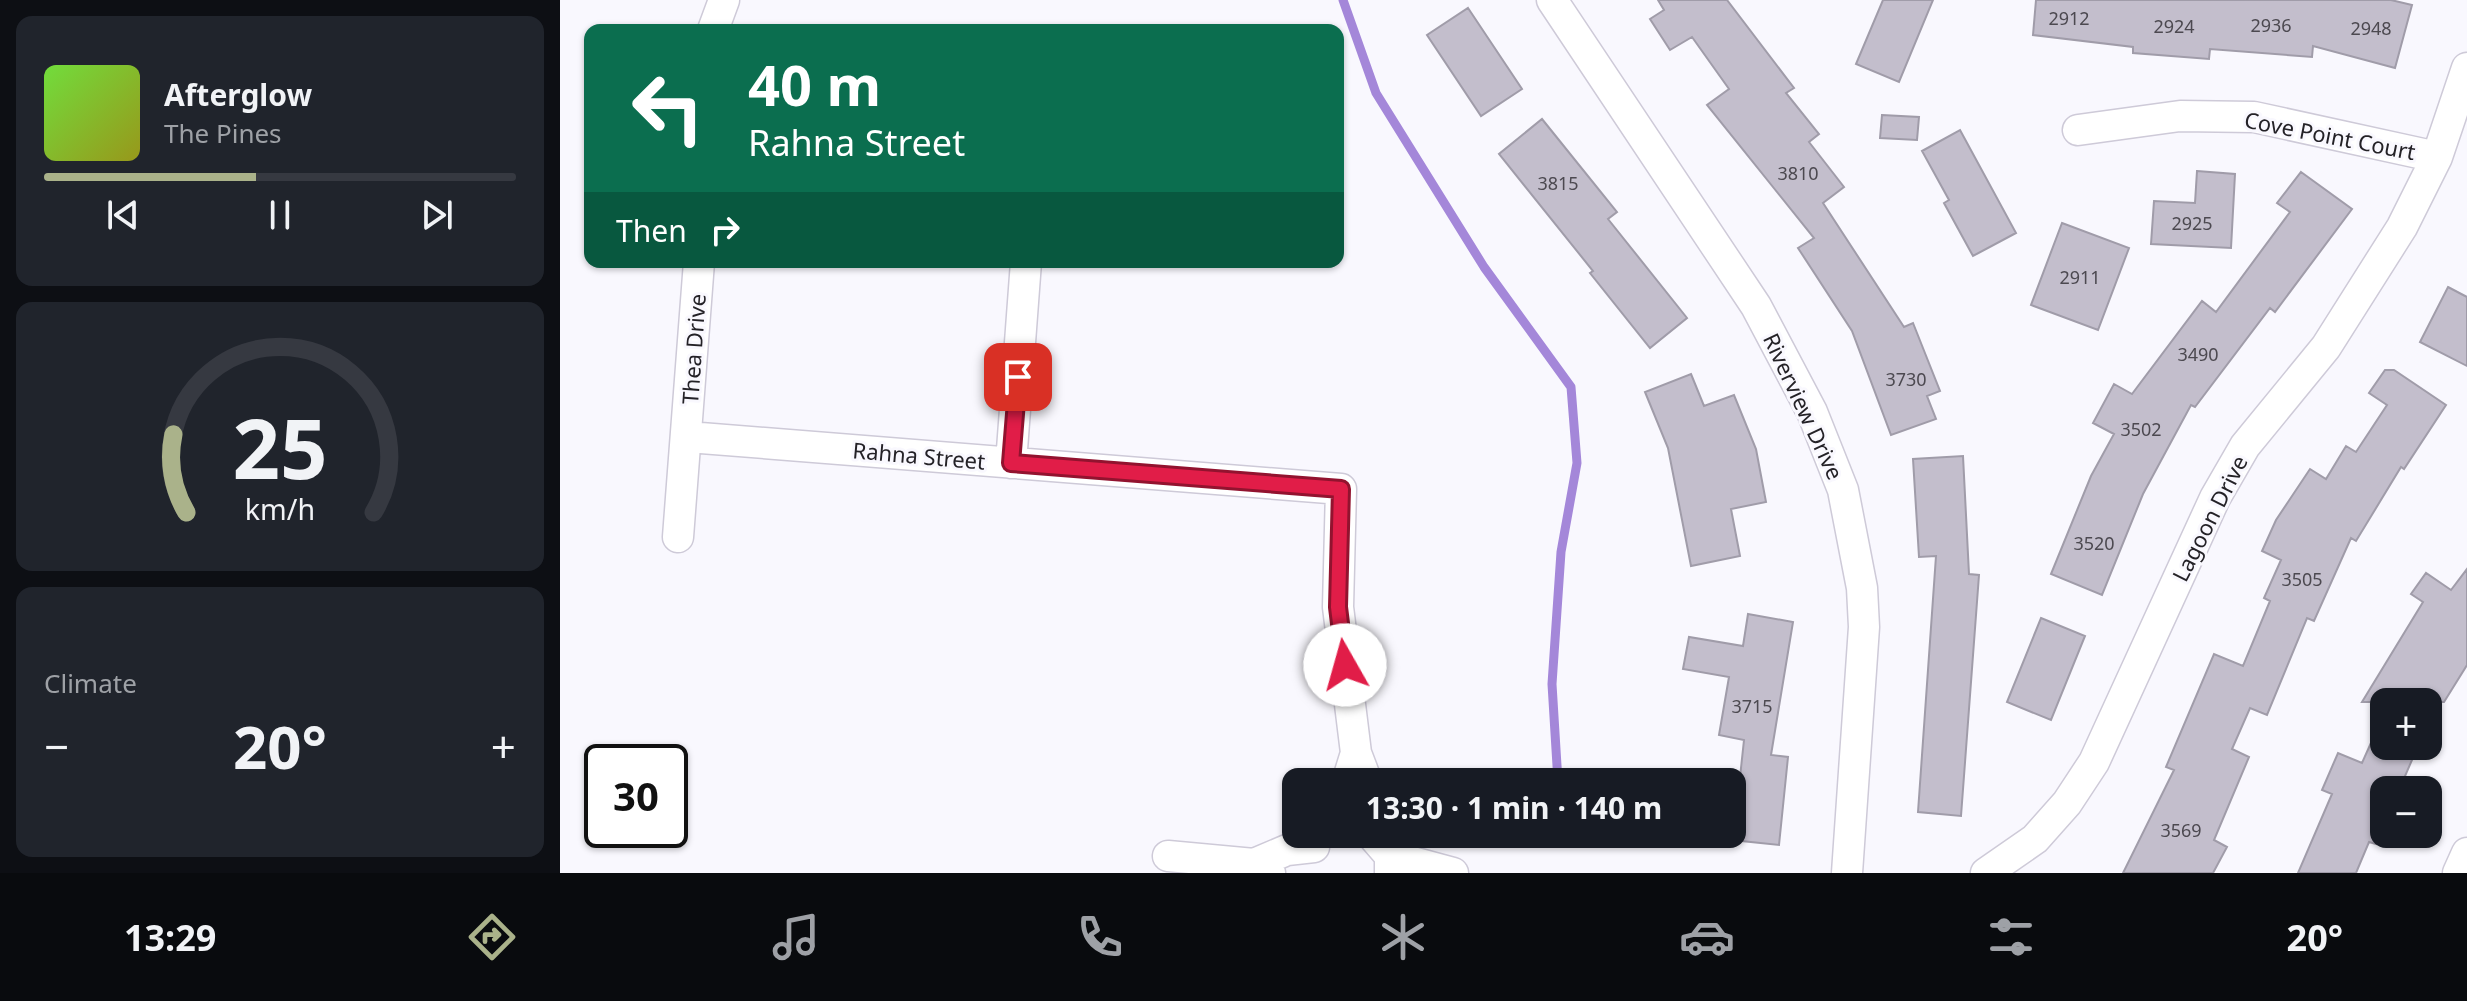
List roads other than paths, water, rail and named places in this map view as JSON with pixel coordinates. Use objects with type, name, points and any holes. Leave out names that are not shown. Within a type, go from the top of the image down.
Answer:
[{"type":"street","points":[[715,24],[724,0]]},
{"type":"street","name":"Riverview Drive","points":[[1552,0],[1756,306],[1812,412],[1843,490],[1862,588],[1864,627],[1847,873]]},
{"type":"street","name":"Lagoon Drive","points":[[1986,873],[2035,839],[2067,803],[2094,762],[2215,498],[2245,446],[2326,347],[2402,227],[2437,157],[2467,68]]},
{"type":"street","name":"Cove Point Court","points":[[2078,130],[2180,116],[2254,117],[2437,157]]},
{"type":"street","name":"Thea Drive","points":[[678,537],[699,268]]},
{"type":"street","points":[[1011,463],[1026,268]]},
{"type":"street","name":"Rahna Street","points":[[688,437],[1341,489],[1338,607],[1356,753]]},
{"type":"street","points":[[1351,768],[1356,753]]},
{"type":"street","points":[[1356,753],[1362,768]]},
{"type":"street","points":[[1385,848],[1453,873]]},
{"type":"street","points":[[1168,856],[1262,868],[1287,850],[1317,851]]},
{"type":"street","points":[[2458,873],[2467,853]]},
{"type":"waterway","points":[[1343,0],[1376,93],[1484,267],[1571,387],[1577,463],[1561,552],[1552,684],[1557,768]]}]
